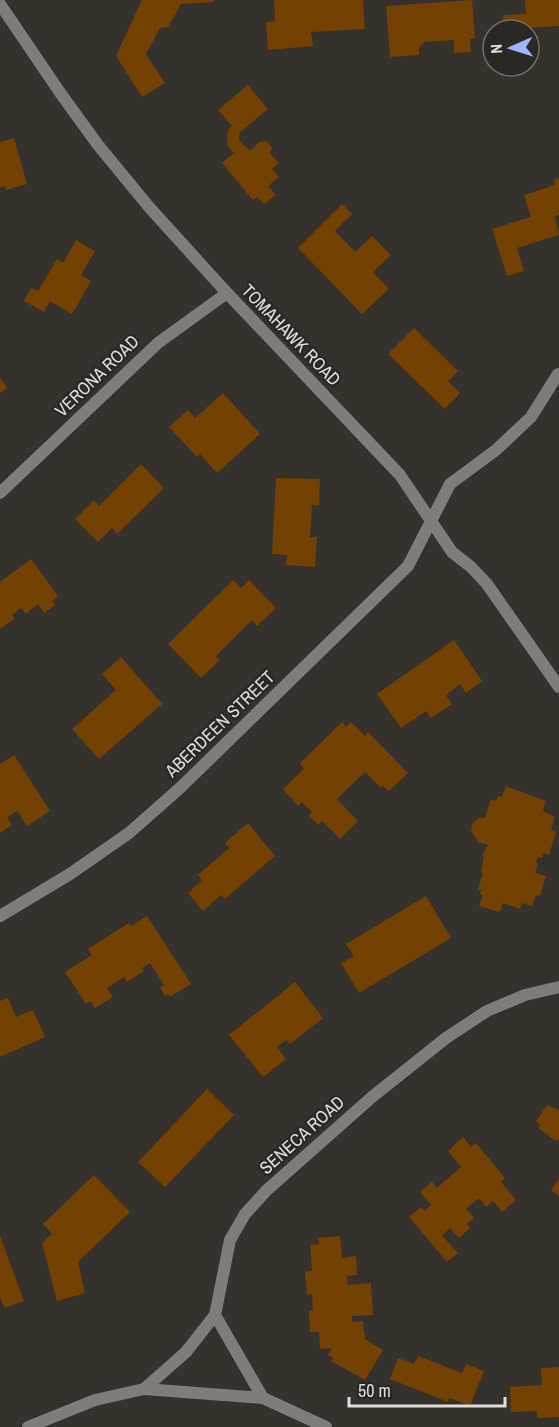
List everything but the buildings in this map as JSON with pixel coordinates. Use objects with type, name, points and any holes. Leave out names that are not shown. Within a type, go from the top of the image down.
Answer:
[{"type":"street","name":"TOMAHAWK ROAD","points":[[0,4],[60,94],[98,145],[149,207],[227,293],[400,475],[452,552],[488,584],[559,687]]},
{"type":"street","name":"VERONA ROAD","points":[[0,494],[158,343],[227,293]]},
{"type":"street","name":"ABERDEEN STREET","points":[[0,916],[80,867],[129,832],[180,788],[408,566],[450,484],[496,450],[531,417],[558,374]]},
{"type":"street","name":"SENECA ROAD","points":[[214,1315],[230,1240],[245,1214],[267,1190],[372,1097],[446,1038],[487,1011],[525,995],[559,987]]},
{"type":"street","points":[[144,1389],[186,1352],[214,1315],[263,1398]]},
{"type":"street","points":[[28,1427],[95,1400],[144,1389],[263,1398],[326,1427]]}]
